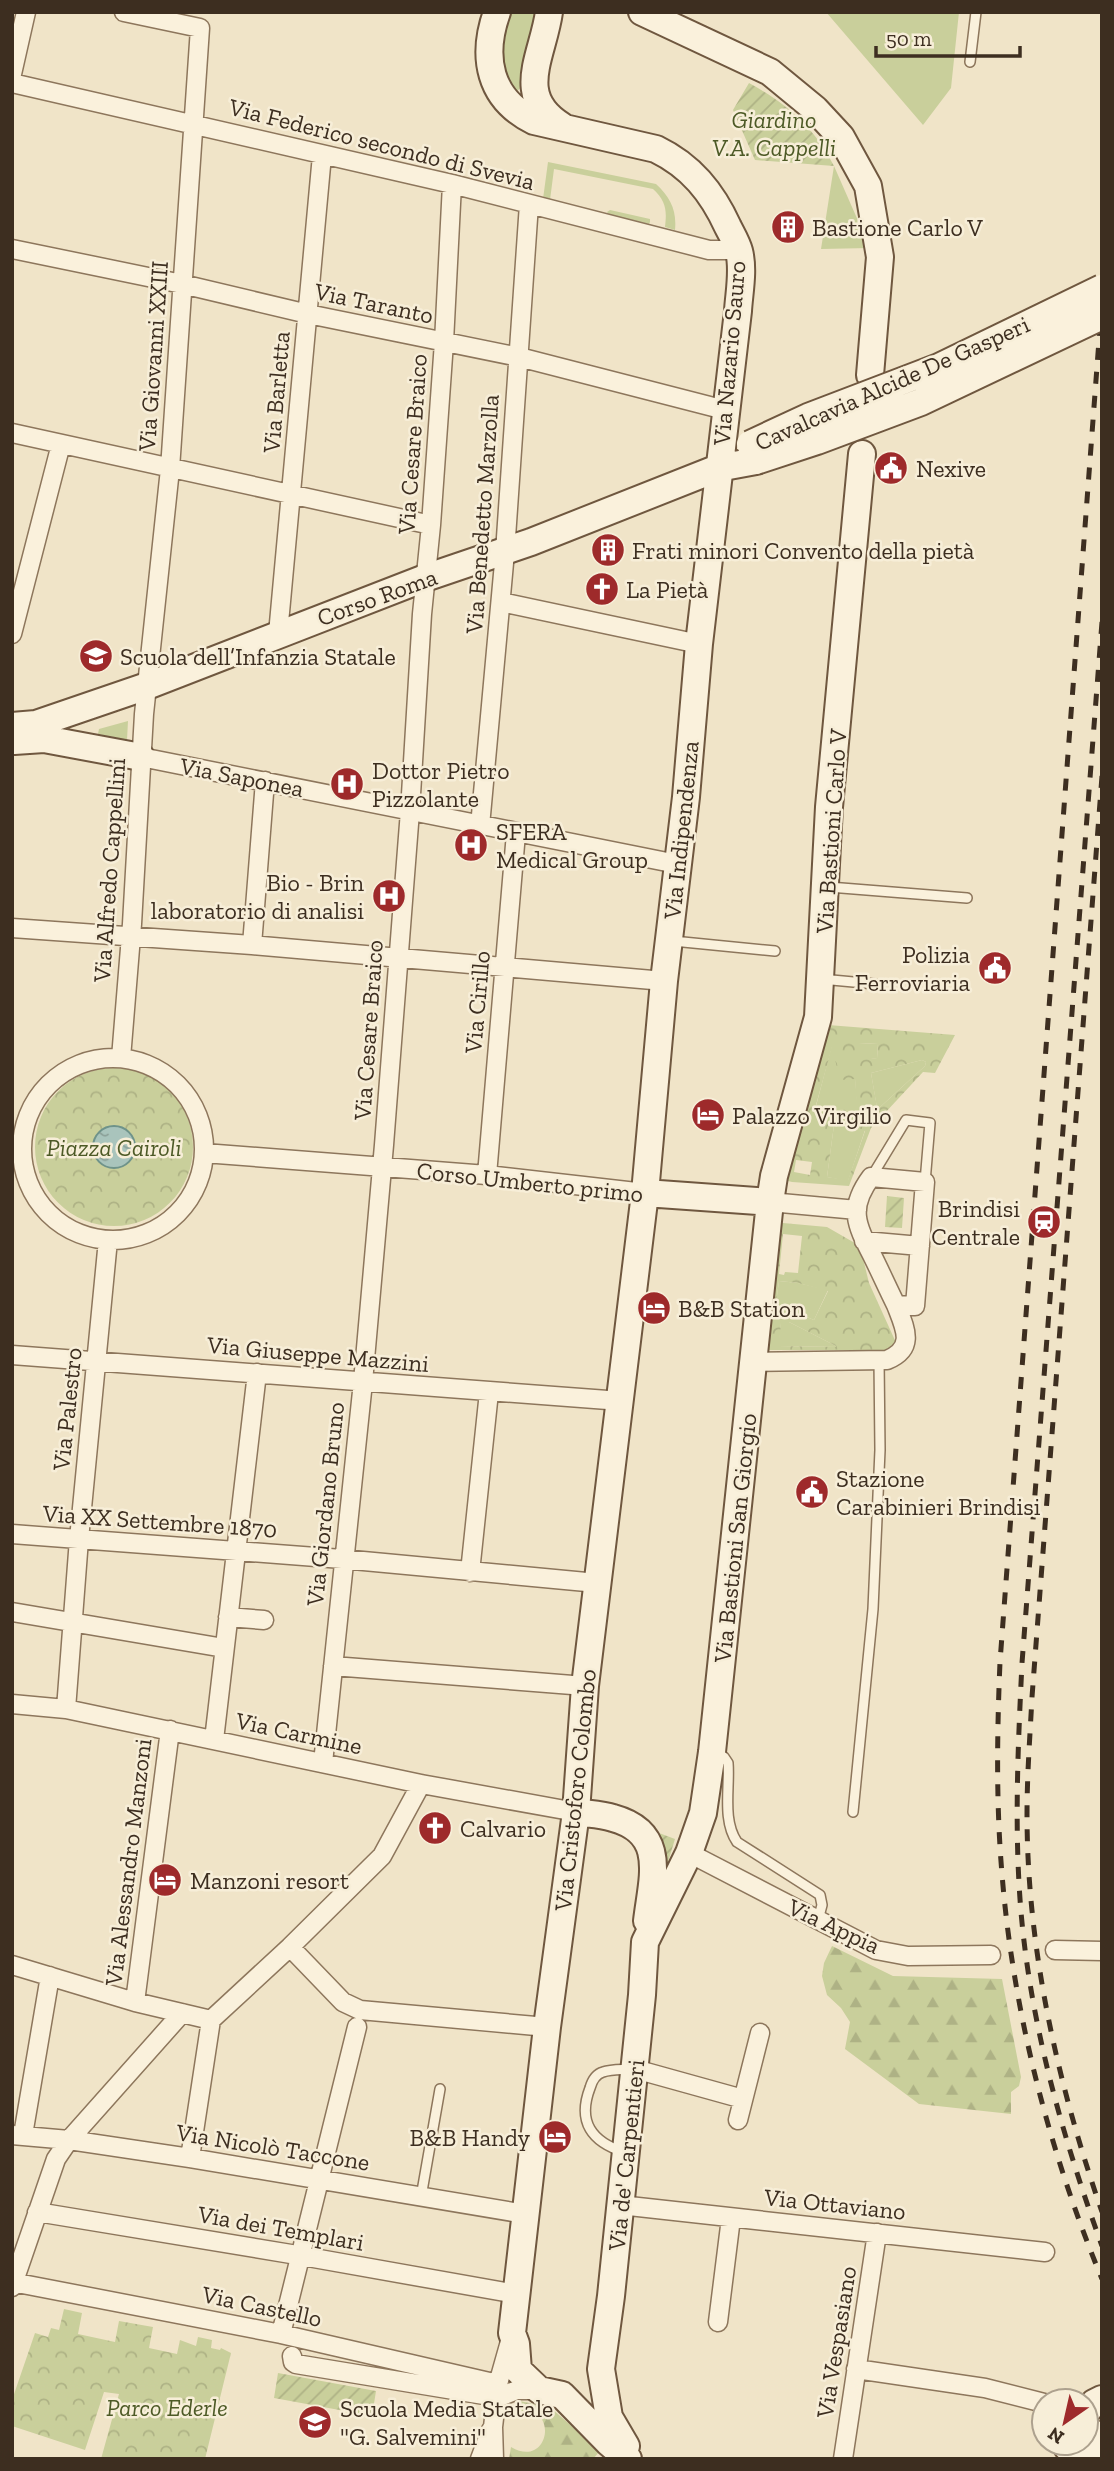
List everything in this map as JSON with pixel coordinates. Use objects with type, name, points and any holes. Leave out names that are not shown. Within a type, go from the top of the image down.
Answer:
[{"type":"street","points":[[12,74],[26,12]]},
{"type":"street","name":"Via Giovanni XXIII","points":[[124,12],[200,28],[170,469],[147,686]]},
{"type":"street","name":"Via Nazario Sauro","points":[[497,12],[489,34],[489,59],[495,85],[521,115],[570,131],[656,149],[673,157],[704,185],[720,210],[739,250],[741,262],[738,311],[718,468]]},
{"type":"street","name":"Via Nazario Sauro","points":[[549,12],[539,45],[534,90],[537,102],[547,114],[570,131]]},
{"type":"street","points":[[642,12],[770,72],[793,90],[841,137],[868,186],[880,257],[870,375]]},
{"type":"street","name":"Via Federico secondo di Svevia","points":[[12,83],[452,184],[709,250],[739,250]]},
{"type":"street","name":"Via Barletta","points":[[278,634],[322,155]]},
{"type":"street","name":"Via Cesare Braico","points":[[382,1167],[431,525],[452,184]]},
{"type":"street","name":"Via Benedetto Marzolla","points":[[480,826],[501,603],[529,204]]},
{"type":"street","name":"Via Taranto","points":[[12,249],[519,357],[724,410]]},
{"type":"street","name":"Cavalcavia Alcide De Gasperi","points":[[718,468],[753,453],[808,417],[939,367],[1102,288]]},
{"type":"street","name":"Cavalcavia Alcide De Gasperi","points":[[753,453],[817,441],[921,402],[1102,316]]},
{"type":"street","points":[[12,433],[431,525]]},
{"type":"street","points":[[12,634],[61,444]]},
{"type":"street","name":"Via Bastioni Carlo V","points":[[770,1202],[774,1176],[818,1017],[829,807],[862,454]]},
{"type":"street","name":"Corso Roma","points":[[24,725],[147,686],[425,578],[505,552],[718,468]]},
{"type":"street","name":"Via Indipendenza","points":[[645,1193],[664,981],[686,797],[718,468]]},
{"type":"street","points":[[501,603],[699,644]]},
{"type":"street","name":"Via Alfredo Cappellini","points":[[121,1058],[147,686]]},
{"type":"street","name":"Via Saponea","points":[[12,741],[44,739],[677,864]]},
{"type":"street","points":[[252,944],[265,781]]},
{"type":"street","name":"Via Cirillo","points":[[487,1175],[516,833]]},
{"type":"street","points":[[12,928],[252,944],[664,981]]},
{"type":"street","points":[[121,1058],[158,1070],[180,1088],[189,1099],[201,1125],[204,1153],[201,1172],[193,1193],[176,1215],[154,1231],[141,1236],[108,1240],[77,1233],[46,1211],[27,1179],[17,1141],[37,1098],[59,1075],[86,1062],[121,1058]]},
{"type":"street","name":"Corso Umberto primo","points":[[204,1153],[487,1175],[645,1193],[857,1210]]},
{"type":"street","name":"Via Giordano Bruno","points":[[323,1763],[342,1559],[363,1382],[382,1167]]},
{"type":"street","points":[[753,1362],[879,1360],[894,1357],[904,1345],[905,1328],[859,1233],[859,1196],[871,1177],[925,1182],[915,1306],[896,1306]]},
{"type":"street","name":"Via Cristoforo Colombo","points":[[493,2427],[493,2393],[512,2333],[547,2027],[576,1812],[585,1686],[645,1193]]},
{"type":"street","name":"Via Bastioni San Giorgio","points":[[684,1861],[703,1813],[712,1752],[770,1202]]},
{"type":"street","name":"Via Palestro","points":[[66,1709],[79,1539],[108,1240]]},
{"type":"street","points":[[864,1241],[920,1246]]},
{"type":"street","name":"Via Giuseppe Mazzini","points":[[12,1354],[621,1401]]},
{"type":"street","points":[[214,1740],[257,1373]]},
{"type":"street","points":[[470,1572],[489,1392]]},
{"type":"street","name":"Via XX Settembre 1870","points":[[12,1534],[342,1559],[597,1583]]},
{"type":"street","points":[[12,1612],[224,1648]]},
{"type":"street","points":[[228,1617],[264,1620]]},
{"type":"street","points":[[333,1666],[585,1686]]},
{"type":"street","name":"Via Carmine","points":[[12,1704],[66,1709],[421,1784],[576,1812]]},
{"type":"street","name":"Via Alessandro Manzoni","points":[[135,2001],[170,1730]]},
{"type":"street","points":[[190,2158],[211,2021],[382,1856],[421,1784]]},
{"type":"street","name":"Via de' Carpentieri","points":[[576,1812],[612,1817],[634,1826],[652,1847],[654,1861],[635,2069],[601,2369],[609,2417],[631,2459]]},
{"type":"street","name":"Via de' Carpentieri","points":[[645,1942],[684,1861]]},
{"type":"street","name":"Via Appia","points":[[684,1861],[818,1920],[876,1950],[908,1956],[991,1955]]},
{"type":"street","points":[[290,1947],[343,2002],[360,2010],[547,2027]]},
{"type":"street","points":[[1055,1950],[1102,1951]]},
{"type":"street","points":[[12,1965],[211,2021]]},
{"type":"street","points":[[17,2135],[50,1976]]},
{"type":"street","points":[[13,2284],[56,2159],[69,2140],[182,2013]]},
{"type":"street","points":[[281,2334],[357,2027]]},
{"type":"street","points":[[738,2120],[760,2033]]},
{"type":"street","points":[[635,2069],[743,2099]]},
{"type":"street","name":"Via Nicolò Taccone","points":[[17,2135],[190,2158],[525,2214]]},
{"type":"street","name":"Via Ottaviano","points":[[620,2205],[1045,2252]]},
{"type":"street","name":"Via dei Templari","points":[[37,2212],[516,2294]]},
{"type":"street","points":[[718,2322],[731,2218]]},
{"type":"street","name":"Via Vespasiano","points":[[842,2459],[877,2233]]},
{"type":"street","name":"Via Castello","points":[[13,2284],[281,2334],[493,2393],[517,2390],[551,2393]]},
{"type":"street","points":[[512,2333],[516,2344],[518,2370],[551,2393],[631,2459]]},
{"type":"street","points":[[292,2356],[296,2364],[493,2393]]},
{"type":"street","points":[[551,2393],[587,2384],[601,2369]]},
{"type":"street","points":[[856,2369],[985,2388],[1030,2399]]},
{"type":"street","points":[[480,2459],[493,2427]]},
{"type":"street","points":[[493,2427],[494,2459]]},
{"type":"lane","points":[[970,62],[976,12]]},
{"type":"lane","points":[[825,887],[967,898]]},
{"type":"lane","points":[[669,941],[775,951]]},
{"type":"lane","points":[[821,979],[875,984]]},
{"type":"lane","points":[[871,1177],[906,1120],[930,1122],[925,1182]]},
{"type":"lane","points":[[853,1812],[873,1609],[880,1450],[879,1360]]},
{"type":"lane","points":[[712,1752],[724,1757],[728,1763],[728,1820],[737,1843],[820,1895],[822,1905],[818,1920]]},
{"type":"lane","points":[[626,2152],[608,2147],[594,2135],[584,2116],[593,2079],[602,2072],[635,2069]]},
{"type":"lane","points":[[421,2197],[440,2089]]},
{"type":"green space","points":[[506,12],[538,12],[523,86],[517,91],[508,86],[500,67],[499,44]]},
{"type":"green space","points":[[826,12],[959,12],[951,88],[923,125]]},
{"type":"green space","name":"Giardino V.A. Cappelli","points":[[749,83],[776,99],[798,118],[818,140],[834,166],[755,160],[733,110]]},
{"type":"green space","points":[[548,162],[656,184],[672,204],[675,230],[665,227],[665,206],[653,189],[554,169],[550,200],[543,199]]},
{"type":"green space","points":[[834,166],[870,248],[821,249]]},
{"type":"green space","points":[[610,210],[650,219],[650,222],[649,224],[609,215],[607,212]]},
{"type":"green space","points":[[128,721],[127,740],[98,734],[99,729]]},
{"type":"green space","points":[[828,1025],[955,1035],[935,1073],[923,1072],[871,1128],[849,1186],[792,1182],[788,1181]],"holes":[[[859,1043],[878,1044],[877,1058],[859,1060]],[[832,1047],[840,1080],[855,1079],[857,1112],[816,1105]],[[922,1060],[926,1062],[925,1066],[879,1108],[871,1073]],[[834,1125],[865,1131],[848,1180],[827,1177]],[[796,1160],[812,1162],[810,1175],[794,1172]]]},
{"type":"green space","points":[[859,1043],[878,1044],[877,1058],[859,1061]]},
{"type":"green space","points":[[832,1045],[855,1078],[858,1112],[816,1106]]},
{"type":"green space","points":[[922,1060],[926,1062],[925,1066],[877,1108],[871,1073]]},
{"type":"green space","name":"Piazza Cairoli","points":[[114,1068],[144,1074],[170,1091],[187,1117],[193,1147],[187,1177],[170,1203],[144,1220],[114,1226],[84,1220],[58,1203],[41,1177],[35,1147],[41,1117],[58,1091],[84,1074]]},
{"type":"green space","points":[[834,1125],[865,1130],[848,1181],[827,1177]]},
{"type":"green space","points":[[887,1196],[904,1198],[902,1228],[885,1227]]},
{"type":"green space","points":[[783,1223],[827,1227],[860,1246],[869,1283],[898,1347],[891,1345],[894,1350],[766,1350],[779,1225]],"holes":[[[783,1234],[802,1236],[798,1273],[779,1274]],[[779,1281],[828,1291],[814,1320],[792,1311],[775,1310]],[[789,1322],[836,1347],[779,1346],[781,1323]]]},
{"type":"green space","points":[[779,1281],[828,1290],[814,1320],[792,1311],[775,1310]]},
{"type":"green space","points":[[781,1322],[789,1322],[838,1347],[778,1346]]},
{"type":"green space","points":[[659,1833],[675,1839],[660,1888],[664,1852]]},
{"type":"green space","points":[[832,1946],[893,1976],[1002,1979],[1021,2077],[1019,2086],[1011,2092],[1011,2114],[919,2104],[845,2049],[850,2022],[841,2008],[827,1995],[822,1976],[824,1963]]},
{"type":"green space","name":"Parco Ederle","points":[[64,2309],[82,2313],[78,2334],[115,2342],[119,2321],[153,2327],[149,2348],[177,2354],[180,2340],[196,2346],[198,2337],[212,2340],[211,2348],[221,2348],[231,2353],[205,2459],[101,2459],[119,2394],[104,2392],[85,2450],[12,2426],[12,2400],[35,2333],[48,2337],[51,2328],[59,2330]]},
{"type":"green space","points":[[278,2373],[376,2391],[372,2416],[274,2398]]},
{"type":"green space","points":[[520,2401],[551,2408],[600,2451],[593,2459],[509,2459],[511,2447],[524,2452],[534,2450],[545,2434],[540,2416],[531,2412],[517,2412]]},
{"type":"water","points":[[114,1126],[129,1132],[135,1147],[129,1162],[114,1168],[99,1162],[93,1147],[99,1132]]},
{"type":"railway","points":[[1102,300],[998,1715],[1000,1848],[1007,1926],[1024,2029],[1050,2131],[1102,2279]]},
{"type":"railway","points":[[1102,622],[1022,1663],[1017,1819],[1021,1912],[1032,1998],[1062,2123],[1102,2246]]},
{"type":"railway","points":[[1102,776],[1032,1697],[1027,1814],[1033,1916],[1048,2016],[1072,2115],[1102,2212]]},
{"type":"place","name":"Bastione Carlo V","points":[[788,227]]},
{"type":"place","name":"Nexive","points":[[891,468]]},
{"type":"place","name":"Frati minori Convento della pietà","points":[[608,550]]},
{"type":"place","name":"La Pietà","points":[[602,589]]},
{"type":"place","name":"Scuola dell’Infanzia Statale","points":[[96,656]]},
{"type":"place","name":"Dottor Pietro Pizzolante","points":[[347,784]]},
{"type":"place","name":"SFERA Medical Group","points":[[471,845]]},
{"type":"place","name":"Bio - Brin laboratorio di analisi","points":[[389,896]]},
{"type":"place","name":"Polizia Ferroviaria","points":[[995,968]]},
{"type":"place","name":"Palazzo Virgilio","points":[[708,1115]]},
{"type":"place","name":"Brindisi Centrale","points":[[1044,1222]]},
{"type":"place","name":"B&B Station","points":[[654,1308]]},
{"type":"place","name":"Stazione Carabinieri Brindisi","points":[[812,1492]]},
{"type":"place","name":"Calvario","points":[[435,1828]]},
{"type":"place","name":"Manzoni resort","points":[[165,1880]]},
{"type":"place","name":"B&B Handy","points":[[555,2137]]},
{"type":"place","name":"Scuola Media Statale \"G. Salvemini\"","points":[[315,2422]]}]
